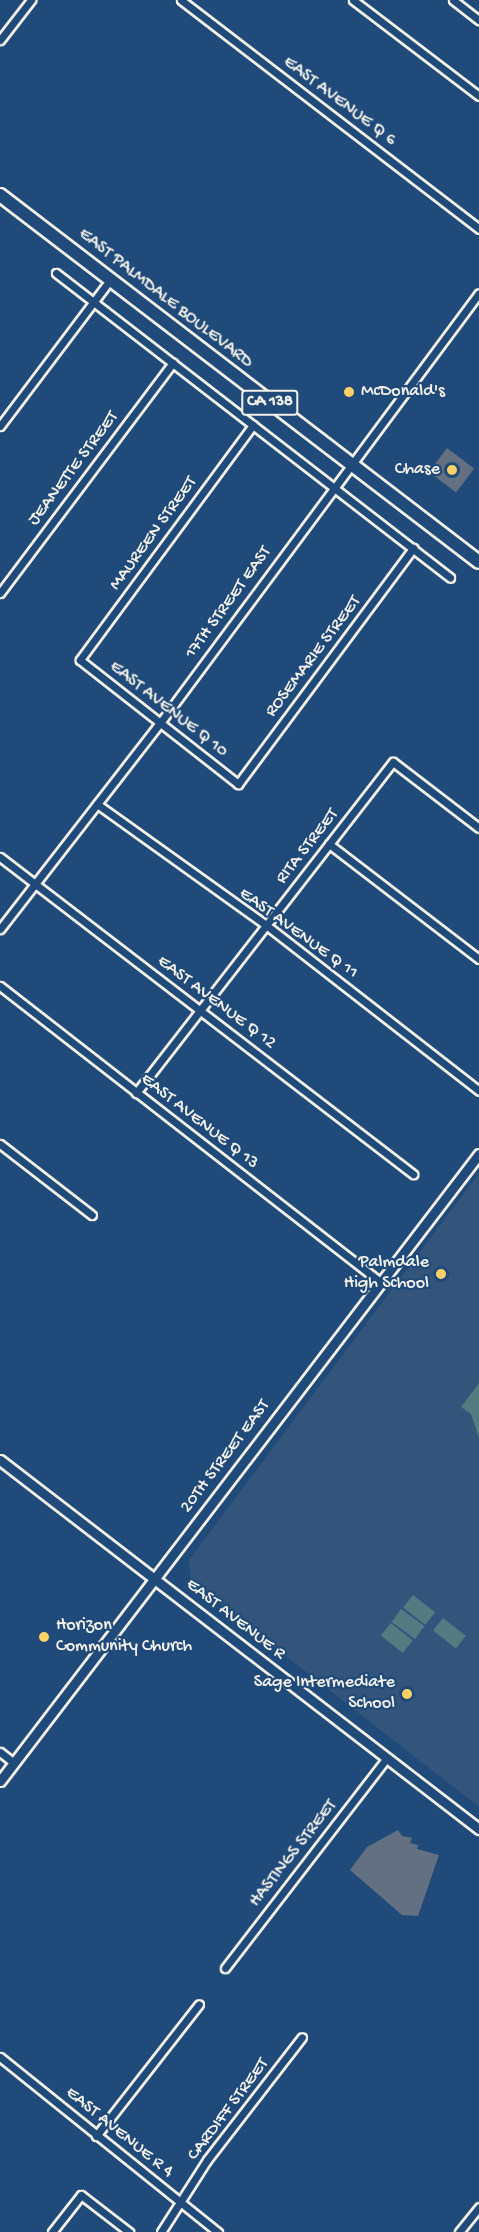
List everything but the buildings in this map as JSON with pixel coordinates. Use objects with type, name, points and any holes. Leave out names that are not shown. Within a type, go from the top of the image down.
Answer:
[{"type":"highway","name":"EAST PALMDALE BOULEVARD","points":[[0,195],[479,562]]},
{"type":"street","points":[[0,40],[31,0]]},
{"type":"street","name":"EAST AVENUE Q 6","points":[[181,0],[479,229]]},
{"type":"street","points":[[353,0],[479,96]]},
{"type":"street","points":[[453,0],[479,20]]},
{"type":"street","points":[[56,273],[450,577]]},
{"type":"street","points":[[0,426],[110,280]]},
{"type":"street","name":"17TH STREET EAST","points":[[0,929],[160,723],[479,293]]},
{"type":"street","name":"JEANETTE STREET","points":[[0,593],[173,363]]},
{"type":"street","name":"MAUREEN STREET","points":[[80,660],[253,425]]},
{"type":"street","name":"ROSEMARIE STREET","points":[[238,784],[413,548]]},
{"type":"street","name":"EAST AVENUE Q 10","points":[[80,660],[238,784]]},
{"type":"street","name":"RITA STREET","points":[[136,1093],[393,762],[479,828]]},
{"type":"street","name":"EAST AVENUE Q 11","points":[[97,804],[266,925],[479,1091]]},
{"type":"street","points":[[329,844],[479,959]]},
{"type":"street","name":"EAST AVENUE Q 12","points":[[0,857],[413,1174]]},
{"type":"street","name":"EAST AVENUE Q 13","points":[[0,986],[379,1281]]},
{"type":"street","points":[[0,1144],[92,1215]]},
{"type":"street","name":"20TH STREET EAST","points":[[0,1781],[156,1580],[379,1281],[479,1154]]},
{"type":"street","name":"EAST AVENUE R","points":[[0,1460],[479,1829]]},
{"type":"street","points":[[0,1752],[14,1763]]},
{"type":"street","name":"HASTINGS STREET","points":[[225,1968],[387,1758]]},
{"type":"street","points":[[96,2136],[199,2004]]},
{"type":"street","name":"CARDIFF STREET","points":[[161,2232],[182,2203],[207,2160],[302,2037]]},
{"type":"street","name":"EAST AVENUE R 4","points":[[0,2057],[218,2232]]},
{"type":"street","points":[[52,2232],[81,2195],[129,2232]]},
{"type":"street","points":[[459,2232],[479,2207]]},
{"type":"shaded area","name":"Sage Intermediate School","points":[[479,1173],[479,1807],[191,1582],[189,1560]]},
{"type":"green space","points":[[479,1383],[479,1438],[471,1414],[461,1407]]},
{"type":"green space","points":[[413,1595],[435,1612],[425,1625],[403,1608]]},
{"type":"green space","points":[[401,1609],[424,1626],[415,1639],[392,1622]]},
{"type":"green space","points":[[443,1618],[466,1636],[456,1648],[433,1631]]},
{"type":"green space","points":[[391,1623],[413,1641],[403,1653],[381,1635]]},
{"type":"place","name":"McDonald's","points":[[349,392]]},
{"type":"place","name":"Chase","points":[[452,470]]},
{"type":"place","name":"Palmdale High School","points":[[441,1274]]},
{"type":"place","name":"Horizon Community Church","points":[[44,1637]]},
{"type":"place","name":"Sage Intermediate School","points":[[407,1694]]}]
